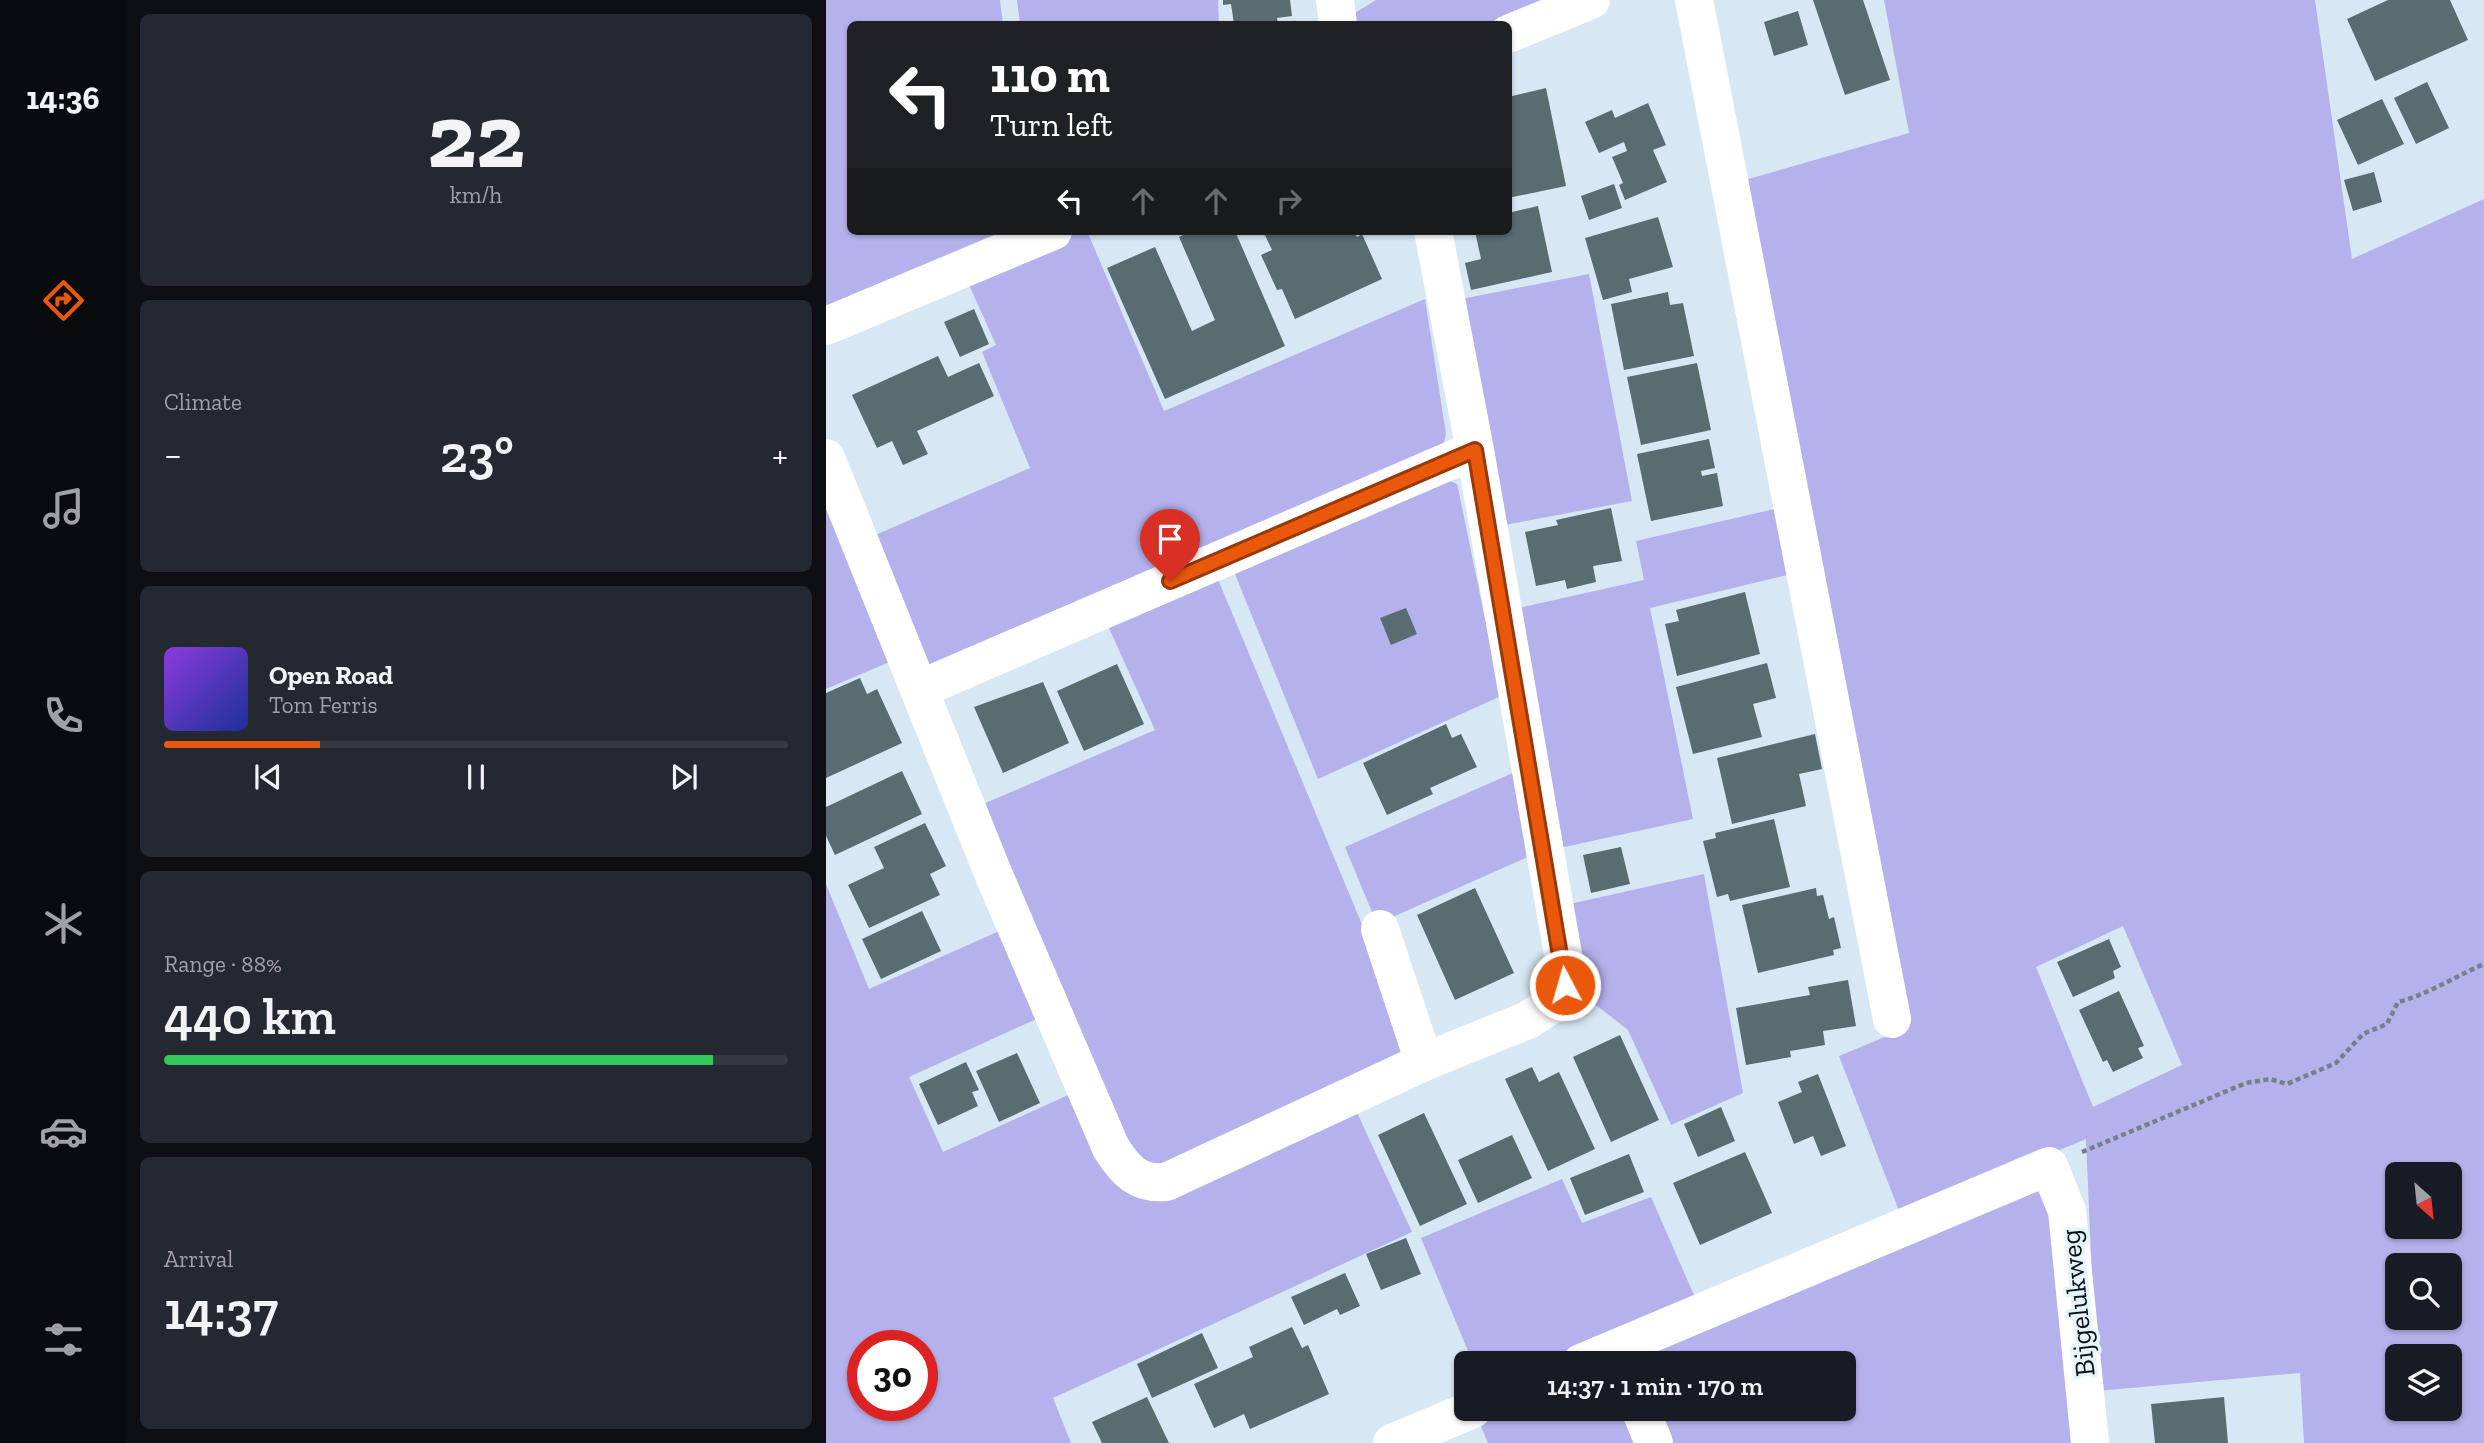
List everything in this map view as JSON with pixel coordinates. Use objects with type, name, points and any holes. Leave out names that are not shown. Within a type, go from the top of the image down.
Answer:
[{"type":"street","points":[[1335,0],[1338,21]]},
{"type":"street","points":[[1512,32],[1591,0]]},
{"type":"street","points":[[1694,0],[1892,1019]]},
{"type":"street","points":[[826,326],[1043,235]]},
{"type":"street","points":[[826,458],[993,873],[1111,1147],[1122,1164],[1136,1178],[1150,1184],[1166,1182],[1424,1062],[1528,1020],[1557,1001],[1565,985],[1475,450],[1434,235]]},
{"type":"street","points":[[920,689],[1475,450]]},
{"type":"street","points":[[1380,929],[1424,1062]]},
{"type":"street","points":[[1623,1351],[2049,1166]]},
{"type":"street","name":"Bijgelukweg","points":[[2049,1166],[2067,1210],[2091,1443]]},
{"type":"street","points":[[1392,1443],[1454,1417]]},
{"type":"street","points":[[1645,1421],[1654,1443]]},
{"type":"path","points":[[2049,1166],[2246,1083],[2270,1079],[2287,1084],[2336,1063],[2363,1034],[2387,1024],[2398,1002],[2428,995],[2442,984],[2484,964]]},
{"type":"shaded area","points":[[826,0],[1000,0],[1003,21],[847,21],[847,235],[1003,235],[826,310]]},
{"type":"shaded area","points":[[1017,0],[1218,0],[1219,21],[1020,21]]},
{"type":"shaded area","points":[[1376,0],[1555,0],[1504,21],[1342,21]]},
{"type":"shaded area","points":[[1884,0],[2315,0],[2352,259],[2484,199],[2484,1443],[2304,1443],[2300,1373],[2097,1391],[2086,1139],[1901,1216],[1839,1056],[1904,1029],[1745,180],[1909,133]],"holes":[[[2123,926],[2182,1065],[2093,1107],[2036,967]]]},
{"type":"shaded area","points":[[1068,235],[1089,235],[1164,411],[1425,299],[1446,434],[1443,445],[929,668],[866,539],[1030,468],[982,352],[996,345],[966,278]]},
{"type":"shaded area","points":[[1589,274],[1632,501],[1483,529],[1441,303]]},
{"type":"shaded area","points":[[1448,480],[1457,484],[1501,696],[1318,779],[1235,574]]},
{"type":"shaded area","points":[[826,491],[899,658],[826,689]]},
{"type":"shaded area","points":[[1783,507],[1796,573],[1650,608],[1693,819],[1546,851],[1496,613],[1644,580],[1636,541]]},
{"type":"shaded area","points":[[1217,577],[1414,1049],[1183,1166],[1131,1162],[974,808],[1155,730],[1104,617]]},
{"type":"shaded area","points":[[1515,772],[1532,855],[1377,924],[1345,847]]},
{"type":"shaded area","points":[[1704,874],[1743,1093],[1671,1125],[1628,1030],[1577,990],[1561,906]]},
{"type":"shaded area","points":[[826,884],[869,989],[1006,928],[1045,1015],[909,1077],[943,1152],[1079,1090],[1125,1186],[1354,1106],[1412,1232],[1053,1398],[1071,1443],[826,1443]]},
{"type":"shaded area","points":[[1562,1179],[1582,1223],[1651,1197],[1697,1302],[1581,1351],[1468,1351],[1421,1238]]},
{"type":"shaded area","points":[[2031,1191],[2043,1192],[2054,1203],[2079,1443],[1660,1443],[1650,1421],[1856,1421],[1856,1351],[1656,1351]]},
{"type":"shaded area","points":[[1479,1421],[1635,1421],[1644,1443],[1488,1443]]},
{"type":"building","points":[[1223,0],[1290,0],[1292,16],[1277,18],[1278,21],[1234,21],[1231,4],[1223,5]]},
{"type":"building","points":[[1813,0],[1863,0],[1890,80],[1845,95]]},
{"type":"building","points":[[2388,0],[2450,0],[2468,40],[2375,81],[2347,19]]},
{"type":"building","points":[[1798,11],[1808,45],[1774,56],[1764,22]]},
{"type":"building","points":[[2427,82],[2449,128],[2416,144],[2394,98]]},
{"type":"building","points":[[1546,88],[1566,186],[1512,197],[1512,96]]},
{"type":"building","points":[[2382,99],[2404,144],[2358,165],[2337,120]]},
{"type":"building","points":[[1648,103],[1666,145],[1653,150],[1667,182],[1625,200],[1619,185],[1623,183],[1612,157],[1627,151],[1624,142],[1599,153],[1585,122],[1612,110],[1615,118]]},
{"type":"building","points":[[2374,172],[2382,202],[2353,211],[2344,180]]},
{"type":"building","points":[[1614,184],[1622,208],[1589,220],[1581,196]]},
{"type":"building","points":[[1538,206],[1552,272],[1471,290],[1465,263],[1481,259],[1476,235],[1512,235],[1512,212]]},
{"type":"building","points":[[1658,217],[1673,267],[1629,279],[1632,292],[1603,300],[1585,238]]},
{"type":"building","points":[[1237,235],[1285,346],[1165,399],[1107,268],[1155,247],[1192,331],[1215,320],[1179,237]]},
{"type":"building","points":[[1265,235],[1362,235],[1382,279],[1295,319],[1282,289],[1277,290],[1261,255],[1272,250]]},
{"type":"building","points":[[1668,292],[1670,305],[1683,303],[1694,356],[1624,370],[1611,304]]},
{"type":"building","points":[[974,309],[989,344],[960,357],[944,322]]},
{"type":"building","points":[[938,356],[948,377],[979,363],[994,396],[917,431],[928,454],[903,465],[892,441],[877,448],[852,395]]},
{"type":"building","points":[[1697,363],[1711,430],[1641,445],[1627,377]]},
{"type":"building","points":[[1709,439],[1715,468],[1701,471],[1702,476],[1717,473],[1723,506],[1651,521],[1637,454]]},
{"type":"building","points":[[1611,508],[1622,561],[1593,566],[1596,582],[1567,589],[1565,580],[1536,586],[1525,532],[1558,525],[1556,520]]},
{"type":"building","points":[[1745,592],[1760,654],[1677,676],[1665,624],[1679,621],[1676,610]]},
{"type":"building","points":[[1406,608],[1417,634],[1391,645],[1380,618]]},
{"type":"building","points":[[1767,663],[1776,698],[1753,704],[1762,737],[1693,754],[1676,687]]},
{"type":"building","points":[[1117,664],[1144,724],[1084,751],[1057,691]]},
{"type":"building","points":[[860,678],[867,694],[877,689],[902,743],[826,778],[826,693]]},
{"type":"building","points":[[1043,682],[1069,743],[1003,773],[974,707]]},
{"type":"building","points":[[1446,724],[1452,738],[1461,734],[1477,767],[1430,788],[1433,794],[1387,815],[1363,763]]},
{"type":"building","points":[[1815,734],[1822,769],[1799,774],[1806,806],[1732,824],[1717,758]]},
{"type":"building","points":[[902,771],[922,814],[835,855],[826,836],[826,807]]},
{"type":"building","points":[[1774,819],[1790,887],[1730,901],[1728,894],[1717,897],[1703,841],[1716,838],[1715,833]]},
{"type":"building","points":[[925,823],[946,866],[930,874],[940,895],[869,928],[848,885],[884,868],[874,847]]},
{"type":"building","points":[[1621,847],[1630,884],[1591,893],[1583,855]]},
{"type":"building","points":[[1475,888],[1514,973],[1455,1000],[1417,915]]},
{"type":"building","points":[[1816,888],[1817,896],[1823,895],[1829,919],[1834,917],[1841,948],[1833,950],[1834,955],[1758,973],[1742,905]]},
{"type":"building","points":[[922,911],[941,951],[881,979],[862,939]]},
{"type":"building","points":[[2109,939],[2121,967],[2113,971],[2115,978],[2073,997],[2057,962]]},
{"type":"building","points":[[1848,980],[1856,1026],[1823,1031],[1825,1045],[1790,1051],[1791,1057],[1746,1065],[1736,1008],[1810,995],[1808,987]]},
{"type":"building","points":[[2119,991],[2144,1046],[2138,1048],[2143,1058],[2113,1072],[2107,1060],[2103,1062],[2079,1010]]},
{"type":"building","points":[[1620,1035],[1659,1120],[1611,1142],[1573,1057]]},
{"type":"building","points":[[1017,1053],[1040,1103],[999,1122],[976,1071]]},
{"type":"building","points":[[966,1062],[979,1090],[972,1092],[978,1106],[938,1125],[919,1084]]},
{"type":"building","points":[[1532,1067],[1539,1082],[1559,1072],[1595,1149],[1548,1171],[1505,1079]]},
{"type":"building","points":[[1818,1074],[1846,1146],[1821,1156],[1813,1136],[1794,1144],[1778,1102],[1802,1092],[1798,1082]]},
{"type":"building","points":[[1721,1107],[1735,1141],[1698,1157],[1684,1124]]},
{"type":"building","points":[[1424,1113],[1467,1204],[1420,1226],[1378,1135]]},
{"type":"building","points":[[1512,1135],[1532,1178],[1478,1203],[1458,1160]]},
{"type":"building","points":[[1745,1152],[1772,1213],[1700,1245],[1673,1183]]},
{"type":"building","points":[[1629,1154],[1644,1192],[1585,1215],[1570,1178]]},
{"type":"building","points":[[1406,1238],[1421,1274],[1381,1290],[1366,1254]]},
{"type":"building","points":[[1345,1273],[1360,1306],[1340,1315],[1337,1309],[1304,1325],[1291,1297]]},
{"type":"building","points":[[1292,1327],[1302,1348],[1308,1345],[1329,1394],[1250,1429],[1244,1414],[1214,1428],[1194,1384],[1253,1357],[1249,1347]]},
{"type":"building","points":[[1202,1333],[1218,1368],[1152,1398],[1137,1364]]},
{"type":"building","points":[[1147,1397],[1169,1443],[1102,1443],[1092,1422]]},
{"type":"building","points":[[2224,1397],[2228,1443],[2155,1443],[2151,1404]]},
{"type":"route","points":[[1170,581],[1475,450],[1565,985]]}]
